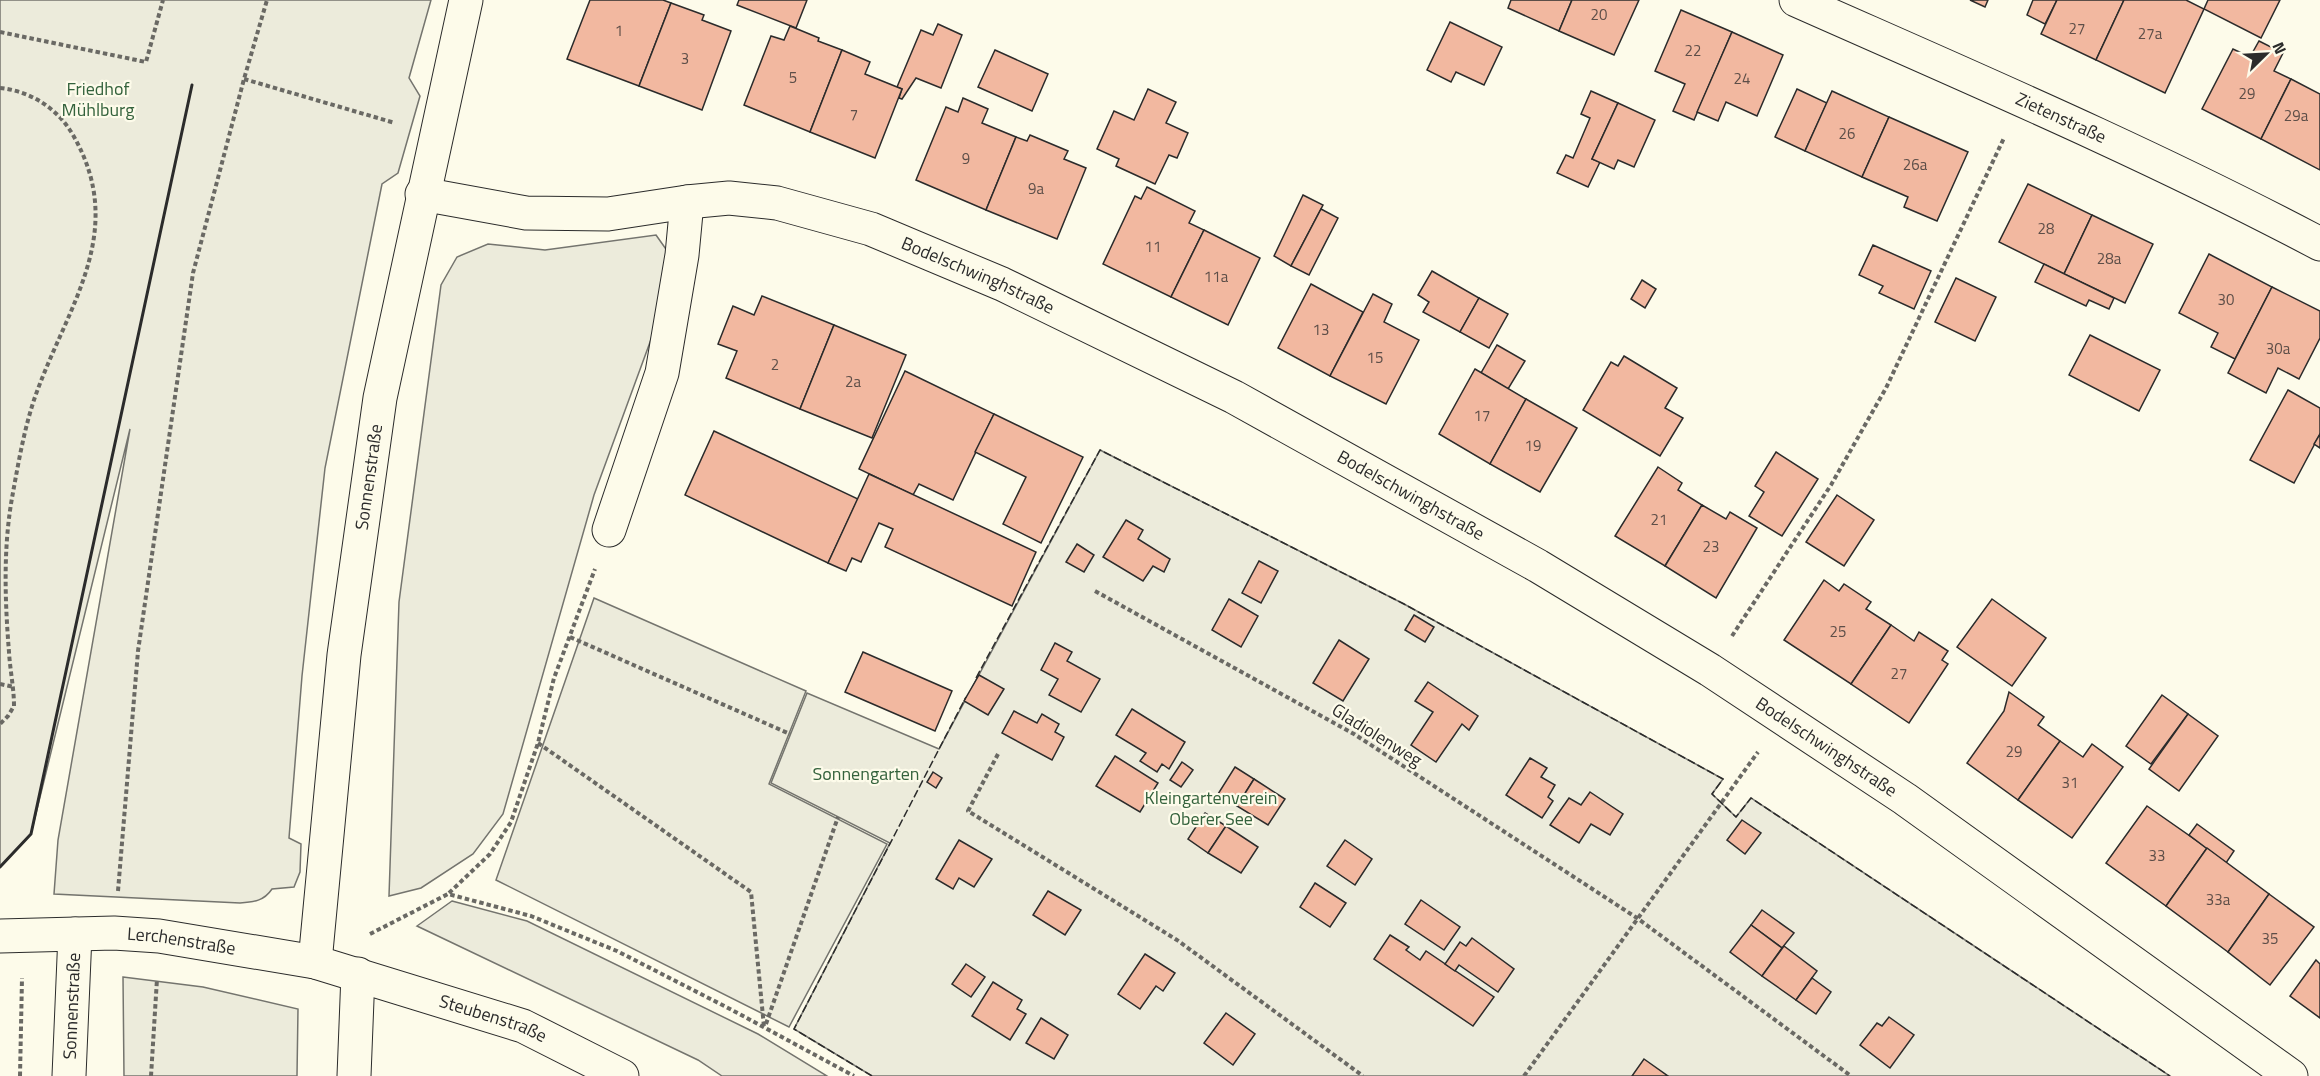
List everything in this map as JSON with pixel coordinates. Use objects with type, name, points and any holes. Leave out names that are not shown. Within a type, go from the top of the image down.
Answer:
[{"type":"street","name":"Sonnenstraße","points":[[315,962],[344,655],[380,398],[422,194],[438,136],[466,0]]},
{"type":"street","name":"Zietenstraße","points":[[1796,0],[2022,99],[2261,213],[2320,244]]},
{"type":"street","name":"Bodelschwinghstraße","points":[[422,194],[526,213],[608,214],[729,198],[777,203],[871,229],[1002,284],[1234,397],[1538,566],[1710,670],[1905,799],[2291,1076]]},
{"type":"street","points":[[609,530],[662,373],[682,255],[687,202]]},
{"type":"street","name":"Lerchenstraße","points":[[11,936],[114,933],[159,936],[315,962],[358,974]]},
{"type":"street","name":"Sonnenstraße","points":[[69,1076],[75,934]]},
{"type":"street","points":[[354,1076],[358,974]]},
{"type":"street","name":"Steubenstraße","points":[[358,974],[523,1026],[622,1076]]},
{"type":"path","points":[[0,32],[146,62],[163,0]]},
{"type":"path","points":[[114,933],[138,651],[193,273],[267,0]]},
{"type":"path","points":[[244,79],[438,136]]},
{"type":"path","points":[[0,88],[46,104],[66,123],[85,156],[94,189],[96,225],[88,271],[35,397],[22,448],[12,501],[8,540],[6,614],[14,706],[0,724]]},
{"type":"path","points":[[1710,670],[1831,485],[1886,388],[2022,99]]},
{"type":"path","points":[[315,962],[448,894],[490,854],[511,822],[538,742],[554,678],[609,530]]},
{"type":"path","name":"Gladiolenweg","points":[[1095,591],[1354,734],[1637,918],[1851,1076]]},
{"type":"path","points":[[0,609],[6,614]]},
{"type":"path","points":[[570,637],[790,734]]},
{"type":"path","points":[[0,684],[14,687]]},
{"type":"path","points":[[1524,1076],[1783,717]]},
{"type":"path","points":[[538,742],[751,892],[765,1027]]},
{"type":"path","points":[[998,754],[968,811],[1177,940],[1363,1076]]},
{"type":"path","points":[[765,1027],[838,817]]},
{"type":"path","points":[[448,894],[531,916],[617,951],[765,1027],[854,1076]]},
{"type":"path","points":[[11,936],[20,1076]]},
{"type":"path","points":[[151,1076],[159,936]]},
{"type":"green space","name":"Friedhof Mühlburg","points":[[0,0],[431,0],[409,78],[420,96],[398,173],[382,184],[325,468],[302,676],[289,838],[301,844],[300,872],[294,887],[272,889],[266,896],[254,901],[240,903],[54,894],[58,840],[130,429],[31,834],[0,867]]},
{"type":"green space","points":[[656,235],[668,252],[653,334],[594,495],[503,814],[473,854],[421,888],[389,896],[399,602],[441,285],[457,257],[488,244],[545,250]]},
{"type":"green space","name":"Kleingartenverein Oberer See","points":[[1100,450],[1404,604],[1723,779],[1712,794],[1736,817],[1751,798],[2170,1076],[872,1076],[794,1029],[890,843],[771,783],[807,693],[939,749]]},
{"type":"green space","points":[[594,598],[806,691],[769,784],[887,844],[789,1027],[496,880]]},
{"type":"green space","points":[[452,901],[527,921],[758,1034],[827,1076],[722,1076],[698,1060],[417,926]]},
{"type":"green space","points":[[123,977],[203,987],[298,1009],[297,1076],[124,1076]]},
{"type":"building","points":[[590,0],[663,0],[671,3],[639,86],[567,59]]},
{"type":"building","points":[[739,0],[807,0],[796,28],[737,5]]},
{"type":"building","points":[[1511,0],[1572,0],[1559,31],[1508,8]]},
{"type":"building","points":[[1572,0],[1639,0],[1614,55],[1559,31]]},
{"type":"building","points":[[1970,0],[1988,0],[1985,7]]},
{"type":"building","points":[[2033,0],[2057,0],[2045,24],[2027,15]]},
{"type":"building","points":[[2057,0],[2124,0],[2096,60],[2041,34]]},
{"type":"building","points":[[2124,0],[2186,0],[2204,9],[2165,93],[2096,60]]},
{"type":"building","points":[[2208,0],[2280,0],[2261,38],[2204,9]]},
{"type":"building","points":[[671,3],[704,15],[702,20],[731,31],[702,110],[639,86]]},
{"type":"building","points":[[1681,10],[1732,32],[1694,120],[1673,111],[1685,84],[1655,71]]},
{"type":"building","points":[[1450,22],[1502,47],[1484,85],[1456,72],[1451,82],[1427,70]]},
{"type":"building","points":[[938,24],[962,35],[941,88],[916,78],[902,99],[899,98],[902,89],[897,87],[921,30],[933,35]]},
{"type":"building","points":[[790,26],[819,38],[818,41],[842,50],[810,132],[744,105],[771,36],[784,40]]},
{"type":"building","points":[[1732,32],[1783,55],[1757,116],[1726,102],[1718,121],[1697,112]]},
{"type":"building","points":[[2259,41],[2283,53],[2274,71],[2291,79],[2261,139],[2202,109],[2233,49],[2250,57]]},
{"type":"building","points":[[842,50],[870,62],[865,74],[902,89],[875,158],[810,132]]},
{"type":"building","points":[[995,50],[1048,74],[1032,111],[978,87]]},
{"type":"building","points":[[2291,79],[2320,94],[2320,170],[2261,139]]},
{"type":"building","points":[[1148,89],[1176,102],[1166,123],[1188,133],[1177,158],[1169,155],[1155,184],[1116,166],[1119,159],[1097,149],[1114,111],[1134,120]]},
{"type":"building","points":[[1797,89],[1827,103],[1805,151],[1775,137]]},
{"type":"building","points":[[1591,91],[1618,103],[1592,159],[1600,162],[1588,187],[1557,173],[1566,155],[1573,158],[1590,118],[1581,114]]},
{"type":"building","points":[[1832,91],[1889,117],[1862,177],[1805,151]]},
{"type":"building","points":[[963,98],[988,109],[982,123],[1016,137],[986,210],[916,180],[946,107],[958,112]]},
{"type":"building","points":[[1618,103],[1655,120],[1634,167],[1618,160],[1614,169],[1592,159]]},
{"type":"building","points":[[1889,117],[1968,152],[1937,221],[1904,207],[1908,197],[1862,177]]},
{"type":"building","points":[[1030,135],[1068,151],[1064,159],[1086,168],[1057,239],[986,210],[1016,137],[1027,141]]},
{"type":"building","points":[[2028,184],[2092,215],[2064,274],[1999,242]]},
{"type":"building","points":[[1147,187],[1195,211],[1189,223],[1204,230],[1171,297],[1103,264],[1135,196],[1141,199]]},
{"type":"building","points":[[1303,195],[1323,205],[1291,266],[1274,256]]},
{"type":"building","points":[[1321,209],[1338,218],[1309,275],[1291,266]]},
{"type":"building","points":[[2092,215],[2153,244],[2125,303],[2064,274]]},
{"type":"building","points":[[1204,230],[1260,258],[1228,325],[1171,297]]},
{"type":"building","points":[[1873,245],[1931,271],[1914,309],[1879,293],[1883,286],[1859,275]]},
{"type":"building","points":[[2209,254],[2272,287],[2235,359],[2211,347],[2218,333],[2179,313]]},
{"type":"building","points":[[2044,264],[2114,298],[2109,309],[2089,300],[2086,306],[2035,282]]},
{"type":"building","points":[[1432,271],[1479,298],[1460,332],[1423,312],[1429,302],[1418,295]]},
{"type":"building","points":[[1956,278],[1996,297],[1975,341],[1935,322]]},
{"type":"building","points":[[1642,280],[1656,289],[1645,308],[1631,299]]},
{"type":"building","points":[[1311,284],[1363,312],[1330,376],[1278,348]]},
{"type":"building","points":[[2272,287],[2320,311],[2320,338],[2299,379],[2278,368],[2266,393],[2228,373]]},
{"type":"building","points":[[1373,294],[1392,304],[1384,322],[1419,340],[1386,404],[1330,376]]},
{"type":"building","points":[[762,296],[834,325],[800,409],[726,378],[737,351],[718,344],[733,306],[754,315]]},
{"type":"building","points":[[1479,298],[1508,314],[1489,348],[1460,332]]},
{"type":"building","points":[[834,325],[906,355],[872,438],[800,409]]},
{"type":"building","points":[[2090,335],[2160,370],[2139,411],[2069,375]]},
{"type":"building","points":[[1497,345],[1525,361],[1508,389],[1481,373]]},
{"type":"building","points":[[1624,356],[1677,388],[1665,408],[1683,418],[1660,456],[1583,410],[1611,362],[1618,366]]},
{"type":"building","points":[[1475,369],[1526,399],[1490,464],[1439,434]]},
{"type":"building","points":[[905,371],[994,414],[953,500],[919,484],[913,495],[859,469]]},
{"type":"building","points":[[2288,390],[2320,408],[2320,434],[2294,483],[2250,460]]},
{"type":"building","points":[[1526,399],[1577,428],[1540,492],[1490,464]]},
{"type":"building","points":[[994,414],[1083,457],[1041,543],[1003,524],[1026,477],[975,452]]},
{"type":"building","points":[[714,431],[858,499],[828,563],[685,495]]},
{"type":"building","points":[[2320,434],[2320,448],[2314,444]]},
{"type":"building","points":[[1776,452],[1818,479],[1782,536],[1749,516],[1764,492],[1755,486]]},
{"type":"building","points":[[1658,467],[1682,483],[1678,490],[1702,505],[1665,566],[1615,536]]},
{"type":"building","points":[[869,474],[1036,552],[1012,606],[885,547],[893,529],[879,523],[861,562],[852,558],[846,571],[828,563]]},
{"type":"building","points":[[1837,495],[1874,520],[1844,566],[1806,542]]},
{"type":"building","points":[[1702,505],[1726,519],[1730,512],[1757,528],[1716,598],[1665,566]]},
{"type":"building","points":[[1126,520],[1143,530],[1138,539],[1170,559],[1164,572],[1153,566],[1143,581],[1103,557]]},
{"type":"building","points":[[1077,544],[1094,555],[1084,572],[1066,562]]},
{"type":"building","points":[[1259,561],[1278,571],[1261,603],[1242,593]]},
{"type":"building","points":[[1824,580],[1839,591],[1844,584],[1871,602],[1866,609],[1891,625],[1851,684],[1784,640]]},
{"type":"building","points":[[1229,599],[1258,616],[1241,647],[1212,630]]},
{"type":"building","points":[[1992,599],[2046,638],[2012,686],[1957,647]]},
{"type":"building","points":[[1414,615],[1434,627],[1425,642],[1405,630]]},
{"type":"building","points":[[1891,625],[1914,641],[1919,632],[1948,651],[1942,660],[1948,664],[1909,723],[1851,684]]},
{"type":"building","points":[[1339,640],[1369,659],[1343,701],[1313,683]]},
{"type":"building","points":[[1055,643],[1072,652],[1067,661],[1100,679],[1081,712],[1049,695],[1058,679],[1041,670]]},
{"type":"building","points":[[863,652],[952,691],[935,731],[845,692]]},
{"type":"building","points":[[979,675],[1004,689],[988,715],[964,701]]},
{"type":"building","points":[[1428,682],[1478,716],[1469,730],[1462,724],[1436,762],[1411,745],[1433,712],[1415,701]]},
{"type":"building","points":[[2009,692],[2044,717],[2038,725],[2060,741],[2018,800],[1967,763],[2004,711]]},
{"type":"building","points":[[2162,695],[2188,714],[2151,764],[2126,746]]},
{"type":"building","points":[[1132,709],[1185,742],[1169,769],[1162,764],[1157,772],[1140,761],[1146,753],[1116,735]]},
{"type":"building","points":[[1014,711],[1037,723],[1042,714],[1059,724],[1055,732],[1064,737],[1052,760],[1002,733]]},
{"type":"building","points":[[2188,714],[2218,736],[2179,791],[2149,769]]},
{"type":"building","points":[[2060,741],[2083,757],[2092,744],[2123,767],[2072,838],[2018,800]]},
{"type":"building","points":[[1115,756],[1158,783],[1140,812],[1096,786]]},
{"type":"building","points":[[1530,758],[1547,768],[1541,777],[1555,785],[1548,797],[1553,801],[1542,818],[1506,795]]},
{"type":"building","points":[[1182,762],[1193,770],[1181,787],[1170,780]]},
{"type":"building","points":[[1235,767],[1254,779],[1237,806],[1218,794]]},
{"type":"building","points":[[933,772],[942,778],[936,788],[927,782]]},
{"type":"building","points":[[1254,779],[1285,799],[1268,825],[1237,806]]},
{"type":"building","points":[[1590,792],[1623,814],[1610,835],[1591,824],[1579,843],[1550,825],[1569,798],[1581,805]]},
{"type":"building","points":[[2147,806],[2207,848],[2166,906],[2106,863]]},
{"type":"building","points":[[1205,813],[1226,826],[1208,853],[1188,839]]},
{"type":"building","points":[[1742,820],[1761,833],[1745,854],[1727,840]]},
{"type":"building","points":[[2197,824],[2234,851],[2226,863],[2189,835]]},
{"type":"building","points":[[1226,826],[1258,847],[1241,873],[1208,853]]},
{"type":"building","points":[[959,840],[992,859],[974,887],[959,878],[953,889],[936,879]]},
{"type":"building","points":[[1345,840],[1372,859],[1355,885],[1327,866]]},
{"type":"building","points":[[2207,848],[2269,894],[2228,952],[2166,906]]},
{"type":"building","points":[[1315,883],[1346,903],[1330,927],[1300,907]]},
{"type":"building","points":[[1048,891],[1081,910],[1065,935],[1033,915]]},
{"type":"building","points":[[2269,894],[2314,927],[2270,985],[2228,952]]},
{"type":"building","points":[[1421,900],[1460,927],[1444,950],[1405,924]]},
{"type":"building","points":[[1762,910],[1794,933],[1782,948],[1751,925]]},
{"type":"building","points":[[1751,925],[1782,948],[1762,976],[1730,952]]},
{"type":"building","points":[[1390,935],[1409,947],[1406,950],[1420,960],[1426,951],[1494,997],[1473,1026],[1374,959]]},
{"type":"building","points":[[1472,938],[1514,969],[1498,992],[1459,965],[1455,971],[1445,964],[1460,942],[1466,946]]},
{"type":"building","points":[[1784,946],[1817,971],[1796,1000],[1762,976]]},
{"type":"building","points":[[1145,954],[1175,973],[1163,991],[1156,986],[1140,1009],[1118,994]]},
{"type":"building","points":[[2316,960],[2320,964],[2320,1018],[2290,996]]},
{"type":"building","points":[[966,964],[985,977],[971,997],[952,984]]},
{"type":"building","points":[[1812,978],[1831,992],[1816,1014],[1796,1000]]},
{"type":"building","points":[[993,982],[1022,1000],[1017,1009],[1026,1014],[1010,1040],[972,1016]]},
{"type":"building","points":[[1226,1013],[1255,1034],[1233,1065],[1204,1043]]},
{"type":"building","points":[[1889,1017],[1914,1035],[1890,1068],[1860,1045],[1877,1023],[1882,1026]]},
{"type":"building","points":[[1041,1018],[1068,1035],[1054,1059],[1026,1043]]},
{"type":"building","points":[[1644,1059],[1668,1076],[1632,1076]]},
{"type":"fence","points":[[976,678],[1100,450],[1404,604],[1723,779],[1712,794],[1736,817],[1751,798],[2170,1076]]},
{"type":"fence","points":[[872,1076],[794,1029],[966,697]]},
{"type":"wall","points":[[0,867],[31,834],[192,85]]},
{"type":"park label","name":"Sonnengarten","points":[[866,774]]}]
